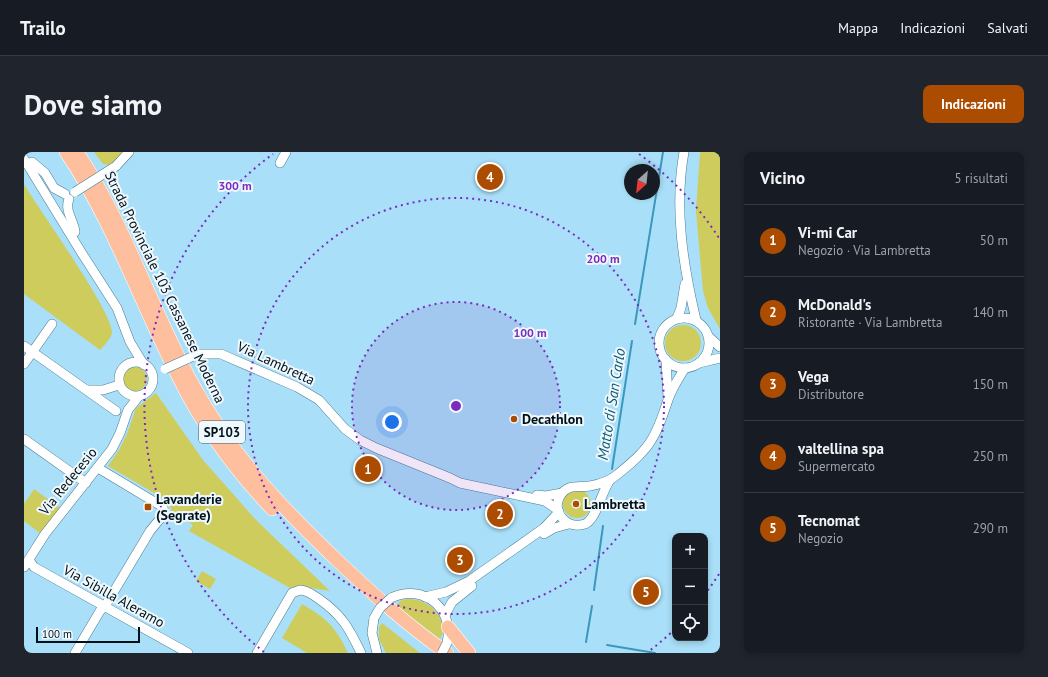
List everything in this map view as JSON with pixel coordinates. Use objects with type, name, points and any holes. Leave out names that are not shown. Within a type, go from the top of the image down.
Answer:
[{"type":"highway","name":"Strada Provinciale 103 Cassanese Moderna","points":[[66,152],[109,227],[178,378],[199,414],[225,452],[256,491],[287,524],[380,611],[432,653]]},
{"type":"highway","name":"Strada Provinciale 103 Cassanese Moderna","points":[[77,152],[118,224],[193,385],[216,424],[242,461],[287,512],[358,579],[407,623],[447,648]]},
{"type":"highway","points":[[447,621],[469,653]]},
{"type":"street","points":[[27,152],[28,160],[48,198],[75,232],[94,264],[102,282]]},
{"type":"street","points":[[57,208],[70,195],[116,166],[129,152]]},
{"type":"street","points":[[280,163],[286,152]]},
{"type":"street","points":[[684,152],[679,210],[686,278],[696,320]]},
{"type":"street","points":[[28,160],[45,174],[54,188],[70,195]]},
{"type":"street","points":[[28,160],[102,282],[120,315],[130,342],[152,374],[152,381],[149,390],[139,396],[130,396],[122,389],[94,392],[86,390]]},
{"type":"street","points":[[70,195],[67,207],[74,224],[75,232]]},
{"type":"street","points":[[677,318],[683,300],[686,278]]},
{"type":"street","points":[[668,400],[666,360],[660,349],[660,336],[667,324],[677,318],[696,320],[704,327],[709,337],[720,347]]},
{"type":"street","points":[[24,364],[52,324]]},
{"type":"street","points":[[700,363],[708,350],[709,337]]},
{"type":"street","points":[[128,410],[122,389],[120,373],[126,365],[130,350],[130,342]]},
{"type":"street","points":[[24,346],[116,411]]},
{"type":"street","name":"Via Lambretta","points":[[146,366],[158,370],[198,354],[221,354],[297,387],[319,400],[349,431],[365,443],[450,478],[460,484],[545,501],[558,511]]},
{"type":"street","points":[[666,360],[674,365],[685,368],[720,358]]},
{"type":"street","points":[[126,365],[135,362],[146,366]]},
{"type":"street","name":"Via Lambretta","points":[[152,381],[166,368]]},
{"type":"street","points":[[442,653],[447,648],[447,621],[452,602],[459,594],[554,528],[569,524],[578,525],[587,523],[594,516],[598,503],[610,480],[636,458],[651,441],[662,420],[668,400],[685,368]]},
{"type":"street","name":"Via Redecesio","points":[[26,563],[31,553],[45,534],[98,468],[118,438],[128,410],[139,396]]},
{"type":"street","points":[[24,439],[86,483]]},
{"type":"street","points":[[75,653],[150,530],[163,516],[164,509],[98,468]]},
{"type":"street","name":"Via Lambretta","points":[[450,478],[546,496],[562,493]]},
{"type":"street","points":[[569,524],[562,519],[558,511],[558,501],[562,493],[573,486],[585,487],[610,480]]},
{"type":"street","points":[[585,487],[593,494],[598,503]]},
{"type":"street","points":[[425,597],[446,592],[469,582],[544,528],[558,511]]},
{"type":"street","name":"Via Sibilla Aleramo","points":[[26,563],[188,653]]},
{"type":"street","points":[[257,653],[292,593],[298,590],[306,591],[335,611],[350,629],[361,653]]},
{"type":"street","points":[[377,652],[372,633],[374,618],[382,605],[391,598],[407,593],[419,594],[437,604],[447,621]]},
{"type":"shaded area","points":[[94,152],[130,152],[116,166],[103,164]]},
{"type":"shaded area","points":[[700,152],[720,152],[720,329],[708,308],[703,291],[696,211]]},
{"type":"shaded area","points":[[24,184],[89,283],[109,322],[112,333],[100,350],[24,294]]},
{"type":"shaded area","points":[[687,325],[696,330],[700,336],[700,350],[696,356],[687,361],[679,361],[670,356],[666,350],[665,339],[670,330],[676,326]]},
{"type":"shaded area","points":[[135,367],[140,368],[146,374],[146,384],[140,390],[135,391],[130,390],[124,384],[123,379],[124,374],[130,368]]},
{"type":"shaded area","points":[[156,393],[203,460],[256,520],[330,591],[299,586],[290,588],[189,531],[193,525],[172,512],[166,500],[108,466],[119,450],[127,434],[136,408]]},
{"type":"shaded area","points":[[34,489],[60,508],[41,534],[24,521],[24,504]]},
{"type":"shaded area","points":[[577,490],[587,494],[591,504],[587,514],[577,518],[567,514],[563,504],[567,494]]},
{"type":"shaded area","points":[[202,571],[216,579],[210,589],[196,581]]},
{"type":"shaded area","points":[[406,599],[422,602],[435,610],[441,620],[443,630],[440,639],[396,606],[400,601]]},
{"type":"shaded area","points":[[302,604],[330,624],[339,636],[348,653],[307,653],[282,638]]},
{"type":"shaded area","points":[[382,623],[420,653],[386,653],[379,639],[379,627]]},
{"type":"waterway","name":"Matto di San Carlo","points":[[635,324],[663,152]]},
{"type":"waterway","name":"Matto di San Carlo","points":[[612,469],[632,341]]},
{"type":"waterway","name":"Matto di San Carlo","points":[[594,590],[603,526]]},
{"type":"waterway","name":"Matto di San Carlo","points":[[586,642],[592,606]]},
{"type":"waterway","points":[[607,645],[655,653]]},
{"type":"place","name":"valtellina spa","points":[[490,177]]},
{"type":"place","name":"Decathlon","points":[[514,419]]},
{"type":"place","name":"Vi-mi Car","points":[[368,469]]},
{"type":"place","name":"Lambretta","points":[[576,504]]},
{"type":"place","name":"Lavanderie (Segrate)","points":[[148,507]]},
{"type":"place","name":"McDonald's","points":[[500,514]]},
{"type":"place","name":"Vega","points":[[460,560]]},
{"type":"place","name":"Tecnomat","points":[[646,592]]}]
